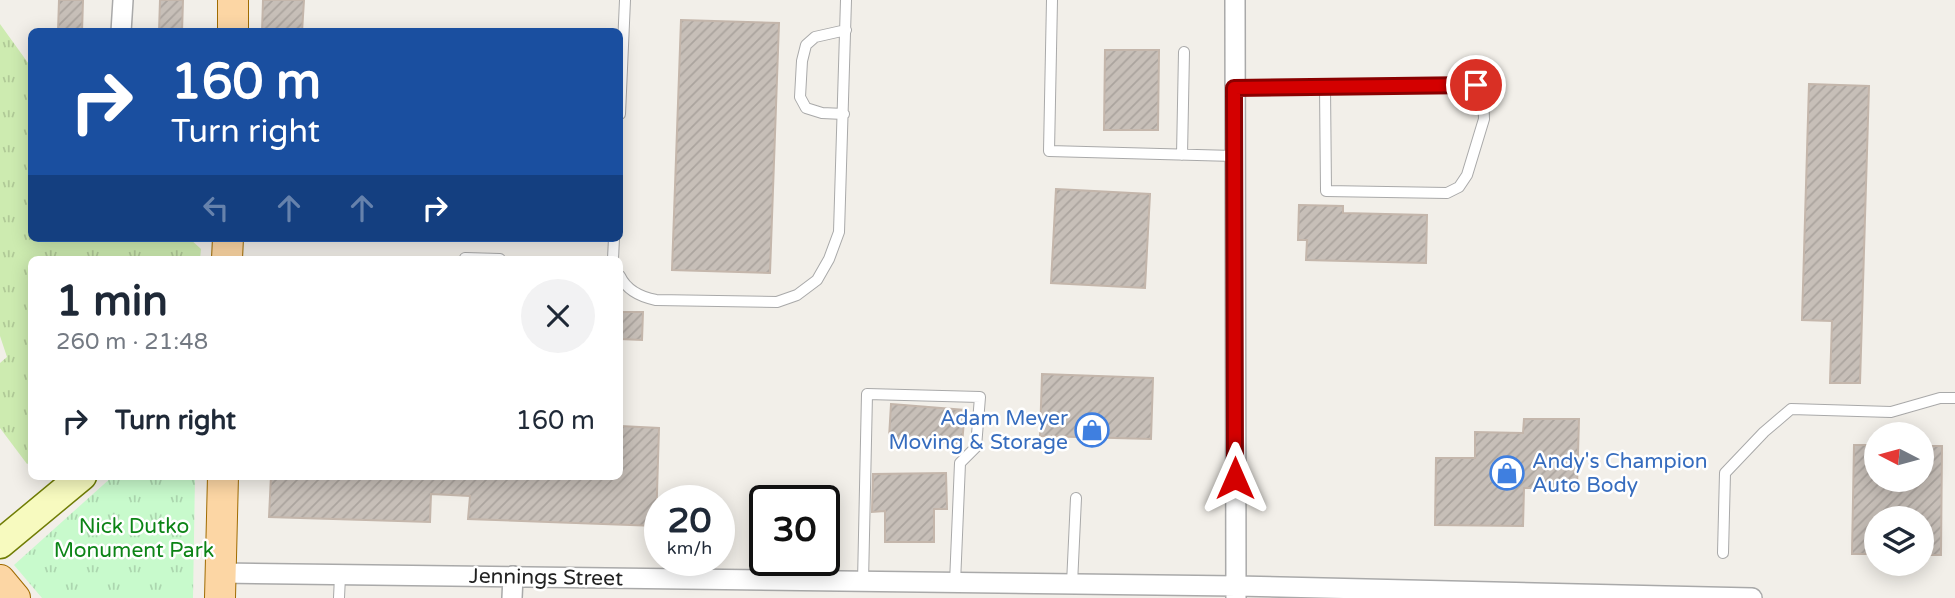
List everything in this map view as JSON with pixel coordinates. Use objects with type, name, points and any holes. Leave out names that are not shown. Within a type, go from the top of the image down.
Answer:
[{"type":"main road","points":[[233,0],[233,28]]},
{"type":"main road","points":[[221,586],[223,480]]},
{"type":"main road","points":[[0,580],[15,598]]},
{"type":"street","points":[[121,28],[123,0]]},
{"type":"street","points":[[1235,0],[1236,592]]},
{"type":"street","points":[[0,544],[77,480]]},
{"type":"street","name":"Jennings Street","points":[[221,586],[340,576],[513,576],[863,582],[912,590],[955,583],[1072,584],[1236,592],[1752,598]]},
{"type":"street","points":[[512,598],[513,576]]},
{"type":"lane","points":[[623,46],[625,0]]},
{"type":"lane","points":[[623,282],[640,297],[656,300],[777,302],[797,295],[817,280],[829,259],[839,232],[846,0]]},
{"type":"lane","points":[[1052,0],[1049,151],[1234,156]]},
{"type":"lane","points":[[844,114],[822,113],[806,108],[800,97],[802,61],[806,45],[815,37],[846,30]]},
{"type":"lane","points":[[1182,155],[1184,52]]},
{"type":"lane","points":[[1234,88],[1476,85],[1483,95],[1484,119],[1467,175],[1459,187],[1447,193],[1326,191],[1325,88]]},
{"type":"lane","points":[[863,582],[867,394],[980,397],[975,447],[960,463],[955,583]]},
{"type":"lane","points":[[1723,553],[1725,473],[1764,432],[1791,409],[1891,412],[1940,398],[1955,398]]},
{"type":"lane","points":[[1072,584],[1076,498]]},
{"type":"lane","points":[[339,598],[340,576]]},
{"type":"green space","points":[[0,24],[28,63],[28,242],[193,242],[201,249],[200,256],[28,256],[27,464],[0,428],[0,363],[7,357],[0,336]]},
{"type":"green space","name":"Nick Dutko Monument Park","points":[[109,480],[195,480],[193,598],[42,598],[14,565]]},
{"type":"building","points":[[59,0],[83,0],[82,28],[58,28]]},
{"type":"building","points":[[160,0],[183,0],[182,28],[159,28]]},
{"type":"building","points":[[263,0],[304,0],[302,28],[262,28]]},
{"type":"building","points":[[681,20],[779,23],[770,273],[672,270]]},
{"type":"building","points":[[1105,50],[1159,50],[1158,130],[1104,130]]},
{"type":"building","points":[[1809,84],[1869,86],[1860,383],[1830,383],[1832,321],[1802,320]]},
{"type":"building","points":[[1056,189],[1150,194],[1145,288],[1051,283]]},
{"type":"building","points":[[1299,205],[1343,206],[1343,213],[1427,215],[1426,263],[1306,260],[1307,240],[1298,240]]},
{"type":"building","points":[[623,312],[643,312],[642,340],[623,339]]},
{"type":"building","points":[[1042,374],[1153,378],[1151,439],[1040,436]]},
{"type":"building","points":[[891,404],[965,410],[962,444],[889,438]]},
{"type":"building","name":"Andy's Champion Auto Body","points":[[1524,419],[1579,419],[1577,488],[1524,488],[1523,526],[1435,525],[1436,458],[1475,458],[1475,432],[1523,433]]},
{"type":"building","points":[[623,426],[659,428],[657,485],[644,485],[644,526],[468,519],[470,496],[431,494],[430,522],[269,517],[271,480],[623,480]]},
{"type":"building","points":[[1854,445],[1864,445],[1864,492],[1934,492],[1934,446],[1942,446],[1941,555],[1934,555],[1934,506],[1864,506],[1864,554],[1852,554]]},
{"type":"building","points":[[946,473],[947,509],[934,509],[934,542],[885,542],[885,511],[872,512],[873,474]]},
{"type":"place","name":"Adam Meyer Moving & Storage","points":[[1092,430]]},
{"type":"place","name":"Andy's Champion Auto Body","points":[[1507,473]]},
{"type":"route","points":[[1235,478],[1234,88],[1476,85]]}]
